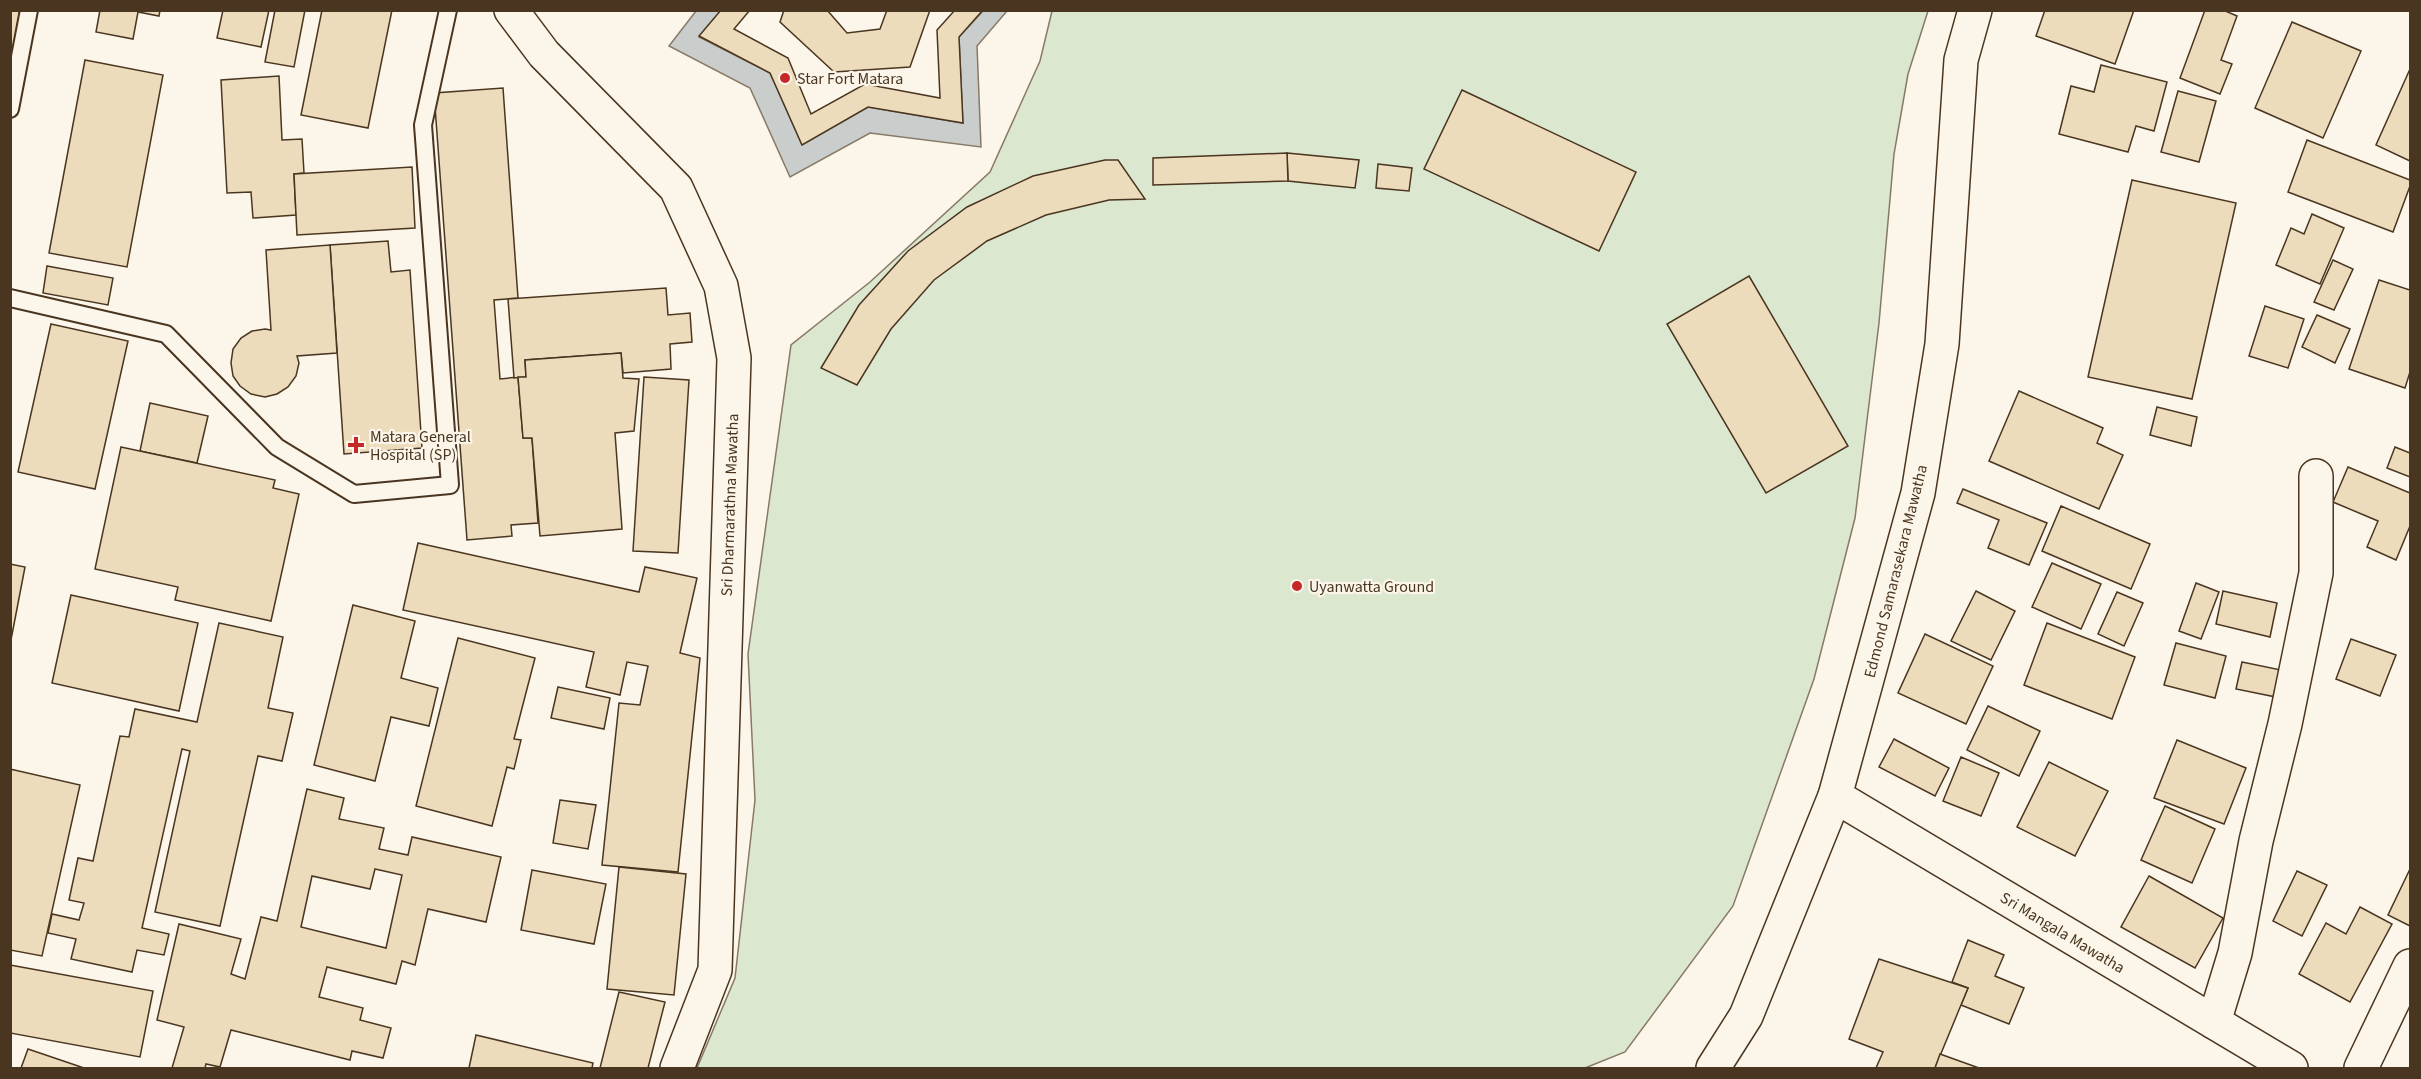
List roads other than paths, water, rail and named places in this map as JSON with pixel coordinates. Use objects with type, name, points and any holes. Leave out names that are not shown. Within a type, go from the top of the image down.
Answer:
[{"type":"street","name":"Sri Dharmarathna Mawatha","points":[[511,10],[544,54],[676,188],[721,286],[734,358],[715,970],[676,1068]]},
{"type":"street","name":"Edmond Samarasekara Mawatha","points":[[1713,1068],[1746,1016],[1835,796],[1918,494],[1942,344],[1960,60],[1975,10]]},
{"type":"street","points":[[2214,1022],[2235,953],[2256,841],[2316,573],[2316,476]]},
{"type":"street","name":"Sri Mangala Mawatha","points":[[1835,796],[2291,1068]]},
{"type":"street","points":[[2361,1068],[2410,966]]},
{"type":"lane","points":[[10,109],[29,10]]},
{"type":"lane","points":[[10,298],[166,334],[277,447],[354,494],[450,484],[423,124],[448,10]]},
{"type":"place","name":"Star Fort Matara","points":[[785,78]]},
{"type":"place","name":"Matara General Hospital (SP)","points":[[356,445]]},
{"type":"place","name":"Uyanwatta Ground","points":[[1297,586]]}]
